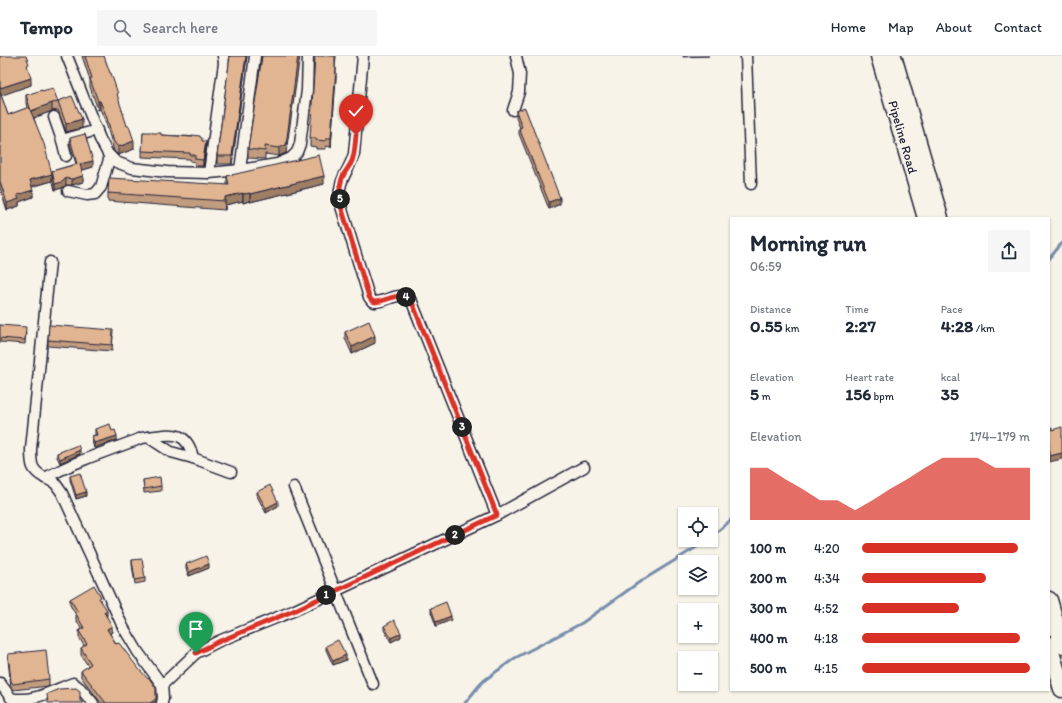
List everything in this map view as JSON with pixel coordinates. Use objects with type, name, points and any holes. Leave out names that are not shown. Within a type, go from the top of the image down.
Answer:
[{"type":"main road","name":"Pipeline Road","points":[[879,56],[926,217]]},
{"type":"main road","points":[[894,56],[940,217]]},
{"type":"main road","points":[[1050,603],[1062,645]]},
{"type":"main road","points":[[1050,648],[1062,689]]},
{"type":"street","points":[[67,56],[108,154],[116,162],[132,168],[167,172],[209,173],[277,164],[291,158],[297,152],[300,144],[307,90],[308,56]]},
{"type":"street","points":[[209,173],[224,63],[223,56]]},
{"type":"street","points":[[240,170],[255,56]]},
{"type":"street","points":[[363,56],[354,154],[352,162],[344,175],[340,186],[340,203],[369,297],[375,302],[396,296],[403,296],[412,302],[497,515]]},
{"type":"street","points":[[513,110],[520,92],[520,74],[516,56]]},
{"type":"street","points":[[746,56],[751,184]]},
{"type":"street","points":[[54,117],[66,156]]},
{"type":"street","points":[[62,140],[97,130]]},
{"type":"street","points":[[68,191],[88,195],[95,194],[101,187],[110,156]]},
{"type":"street","points":[[50,262],[31,449],[33,468],[38,474],[54,483],[62,493],[123,627],[138,652],[162,685],[162,703]]},
{"type":"street","points":[[45,478],[82,461],[142,438],[170,434],[182,437],[188,443],[193,458]]},
{"type":"street","points":[[148,437],[171,452],[193,458],[231,472]]},
{"type":"street","points":[[162,685],[196,653],[220,641],[293,611],[497,515],[584,467]]},
{"type":"street","points":[[294,487],[373,684]]},
{"type":"street","points":[[0,683],[11,698],[21,700],[43,696],[73,683],[80,688],[93,703]]},
{"type":"building","points":[[0,56],[26,56],[31,78],[0,88]]},
{"type":"building","points":[[85,56],[104,56],[118,94],[127,126],[129,126],[134,141],[118,147],[114,142],[106,115],[100,101],[98,101],[90,79],[92,78]]},
{"type":"building","points":[[230,56],[246,56],[232,156],[217,156]]},
{"type":"building","points":[[262,56],[298,56],[286,145],[279,148],[265,146],[265,151],[248,149]]},
{"type":"building","points":[[315,56],[335,56],[336,68],[331,138],[326,138],[326,141],[310,138]]},
{"type":"building","points":[[53,88],[58,102],[31,111],[26,95]]},
{"type":"building","points":[[0,92],[8,115],[29,107],[44,144],[52,174],[30,180],[33,190],[17,195],[19,199],[7,203],[0,181]]},
{"type":"building","points":[[72,96],[82,119],[66,124],[58,101]]},
{"type":"building","points":[[525,108],[560,198],[549,202],[519,128],[522,127],[516,111]]},
{"type":"building","points":[[143,132],[161,133],[161,135],[192,137],[192,135],[200,136],[202,141],[206,141],[203,160],[195,159],[195,155],[190,155],[190,153],[142,151]]},
{"type":"building","points":[[85,134],[93,161],[80,164],[83,176],[72,179],[66,178],[62,182],[55,184],[52,171],[77,164],[70,138]]},
{"type":"building","points":[[319,155],[324,176],[250,194],[243,193],[225,197],[225,201],[108,193],[109,178],[229,185],[227,176]]},
{"type":"building","points":[[369,321],[375,336],[352,347],[345,332]]},
{"type":"building","points":[[0,325],[26,327],[25,340],[0,338]]},
{"type":"building","points":[[49,325],[113,330],[112,345],[48,340]]},
{"type":"building","points":[[110,424],[112,431],[115,430],[117,436],[94,443],[92,436],[97,435],[95,429]]},
{"type":"building","points":[[1052,427],[1052,430],[1062,427],[1062,453],[1050,456],[1050,428]]},
{"type":"building","points":[[78,445],[80,450],[60,459],[57,453]]},
{"type":"building","points":[[80,473],[86,492],[76,495],[70,476]]},
{"type":"building","points":[[160,477],[161,486],[144,489],[143,480]]},
{"type":"building","points":[[270,485],[278,502],[266,508],[257,492]]},
{"type":"building","points":[[206,556],[209,564],[189,572],[186,564]]},
{"type":"building","points":[[142,559],[145,578],[135,580],[132,560]]},
{"type":"building","points":[[94,585],[101,597],[99,598],[107,610],[104,612],[112,626],[107,629],[116,644],[119,643],[138,668],[148,679],[149,678],[156,688],[156,699],[150,703],[106,703],[81,671],[91,664],[81,648],[87,644],[79,631],[84,628],[76,614],[78,612],[70,599]]},
{"type":"building","points":[[446,602],[451,616],[436,622],[431,608]]},
{"type":"building","points":[[394,620],[401,633],[391,638],[384,626]]},
{"type":"building","points":[[338,640],[346,655],[333,661],[326,646]]},
{"type":"building","points":[[46,650],[49,679],[13,684],[11,681],[8,654]]},
{"type":"building","points":[[76,688],[80,691],[80,701],[83,701],[83,703],[48,703],[47,694],[59,689]]},
{"type":"waterway","points":[[1050,258],[1062,243]]},
{"type":"waterway","points":[[718,531],[730,521]]},
{"type":"waterway","points":[[465,703],[482,682],[515,658],[582,623],[638,583],[697,547]]},
{"type":"route","points":[[196,653],[220,641],[293,611],[497,515],[412,302],[403,296],[396,296],[380,302],[372,301],[369,297],[340,203],[339,194],[344,175],[352,162],[356,135]]}]
